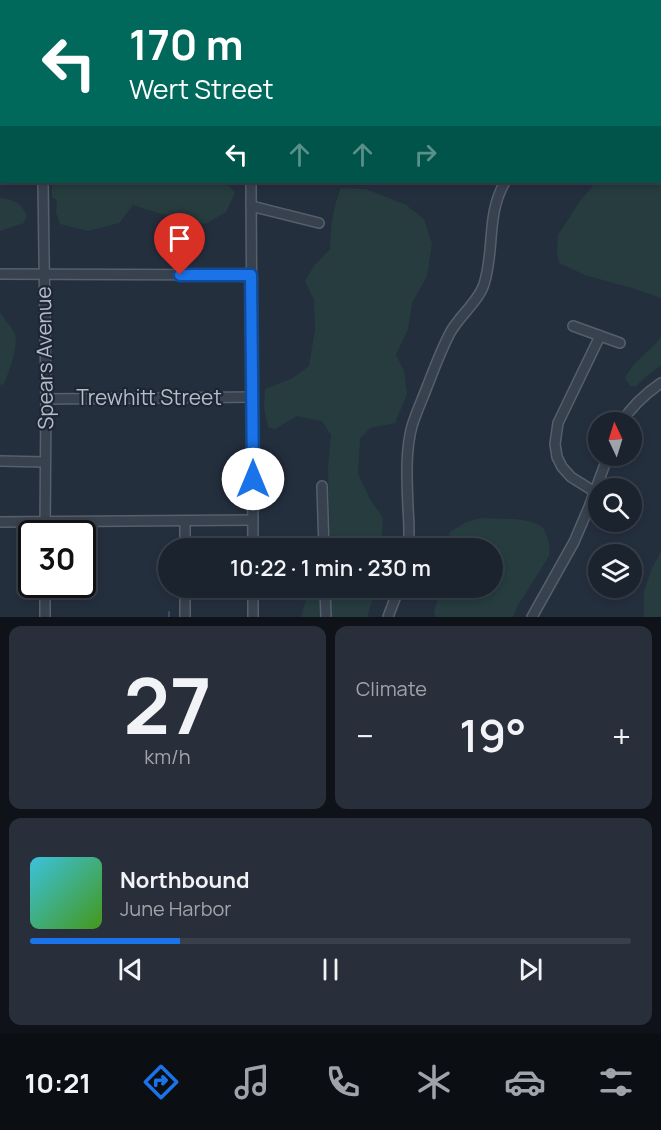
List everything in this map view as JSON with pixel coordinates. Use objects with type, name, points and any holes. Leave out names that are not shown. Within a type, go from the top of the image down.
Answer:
[{"type":"street","name":"Spears Avenue","points":[[43,183],[45,520]]},
{"type":"street","points":[[251,183],[253,538]]},
{"type":"street","points":[[410,538],[407,482],[408,442],[437,361],[456,323],[480,294],[484,284],[496,201],[505,183]]},
{"type":"street","points":[[251,206],[319,223]]},
{"type":"street","points":[[0,274],[44,276],[251,275]]},
{"type":"street","points":[[573,326],[620,343]]},
{"type":"street","points":[[588,488],[571,477],[561,467],[555,444],[558,423],[600,336]]},
{"type":"street","points":[[628,412],[641,398],[661,383]]},
{"type":"street","name":"Trewhitt Street","points":[[46,399],[253,397]]},
{"type":"street","points":[[0,461],[45,462]]},
{"type":"street","points":[[322,486],[324,538]]},
{"type":"street","points":[[532,617],[574,542],[588,509]]},
{"type":"street","points":[[96,522],[253,520]]},
{"type":"street","points":[[185,521],[185,538]]},
{"type":"street","points":[[0,522],[18,522]]},
{"type":"street","points":[[45,598],[45,617]]},
{"type":"street","points":[[185,598],[185,617]]},
{"type":"street","points":[[253,598],[253,617]]},
{"type":"street","points":[[325,598],[326,617]]},
{"type":"street","points":[[388,617],[395,598]]},
{"type":"green space","points":[[52,183],[194,183],[228,185],[235,193],[226,212],[205,224],[133,205],[119,223],[88,231],[60,224],[56,212],[57,200],[52,198]]},
{"type":"green space","points":[[595,183],[661,183],[661,298],[585,275],[559,263],[558,235],[580,201]]},
{"type":"green space","points":[[341,188],[366,189],[406,205],[424,219],[432,244],[427,276],[412,303],[408,329],[396,355],[404,371],[407,394],[395,423],[370,428],[360,438],[358,474],[370,499],[383,518],[382,538],[330,538],[328,467],[331,435],[322,421],[297,416],[275,429],[268,427],[264,407],[265,389],[293,378],[309,366],[315,329],[314,300],[305,281],[314,266],[330,249],[332,218]]},
{"type":"green space","points":[[0,198],[13,201],[22,208],[27,216],[24,223],[0,231]]},
{"type":"green space","points":[[0,312],[14,332],[16,344],[6,379],[4,384],[0,385]]},
{"type":"green space","points":[[661,337],[661,365],[636,386],[630,386],[625,378],[637,361]]},
{"type":"green space","points":[[481,518],[523,520],[538,524],[543,529],[550,546],[549,556],[513,617],[435,617],[434,611],[438,598],[503,598],[503,538],[448,538],[450,532],[466,522]]},
{"type":"green space","points":[[661,552],[661,617],[644,617],[644,592],[651,570]]},
{"type":"green space","points":[[306,598],[373,598],[367,617],[301,617]]},
{"type":"waterway","points":[[169,612],[169,617]]},
{"type":"route","points":[[180,275],[251,275],[253,479]]}]
